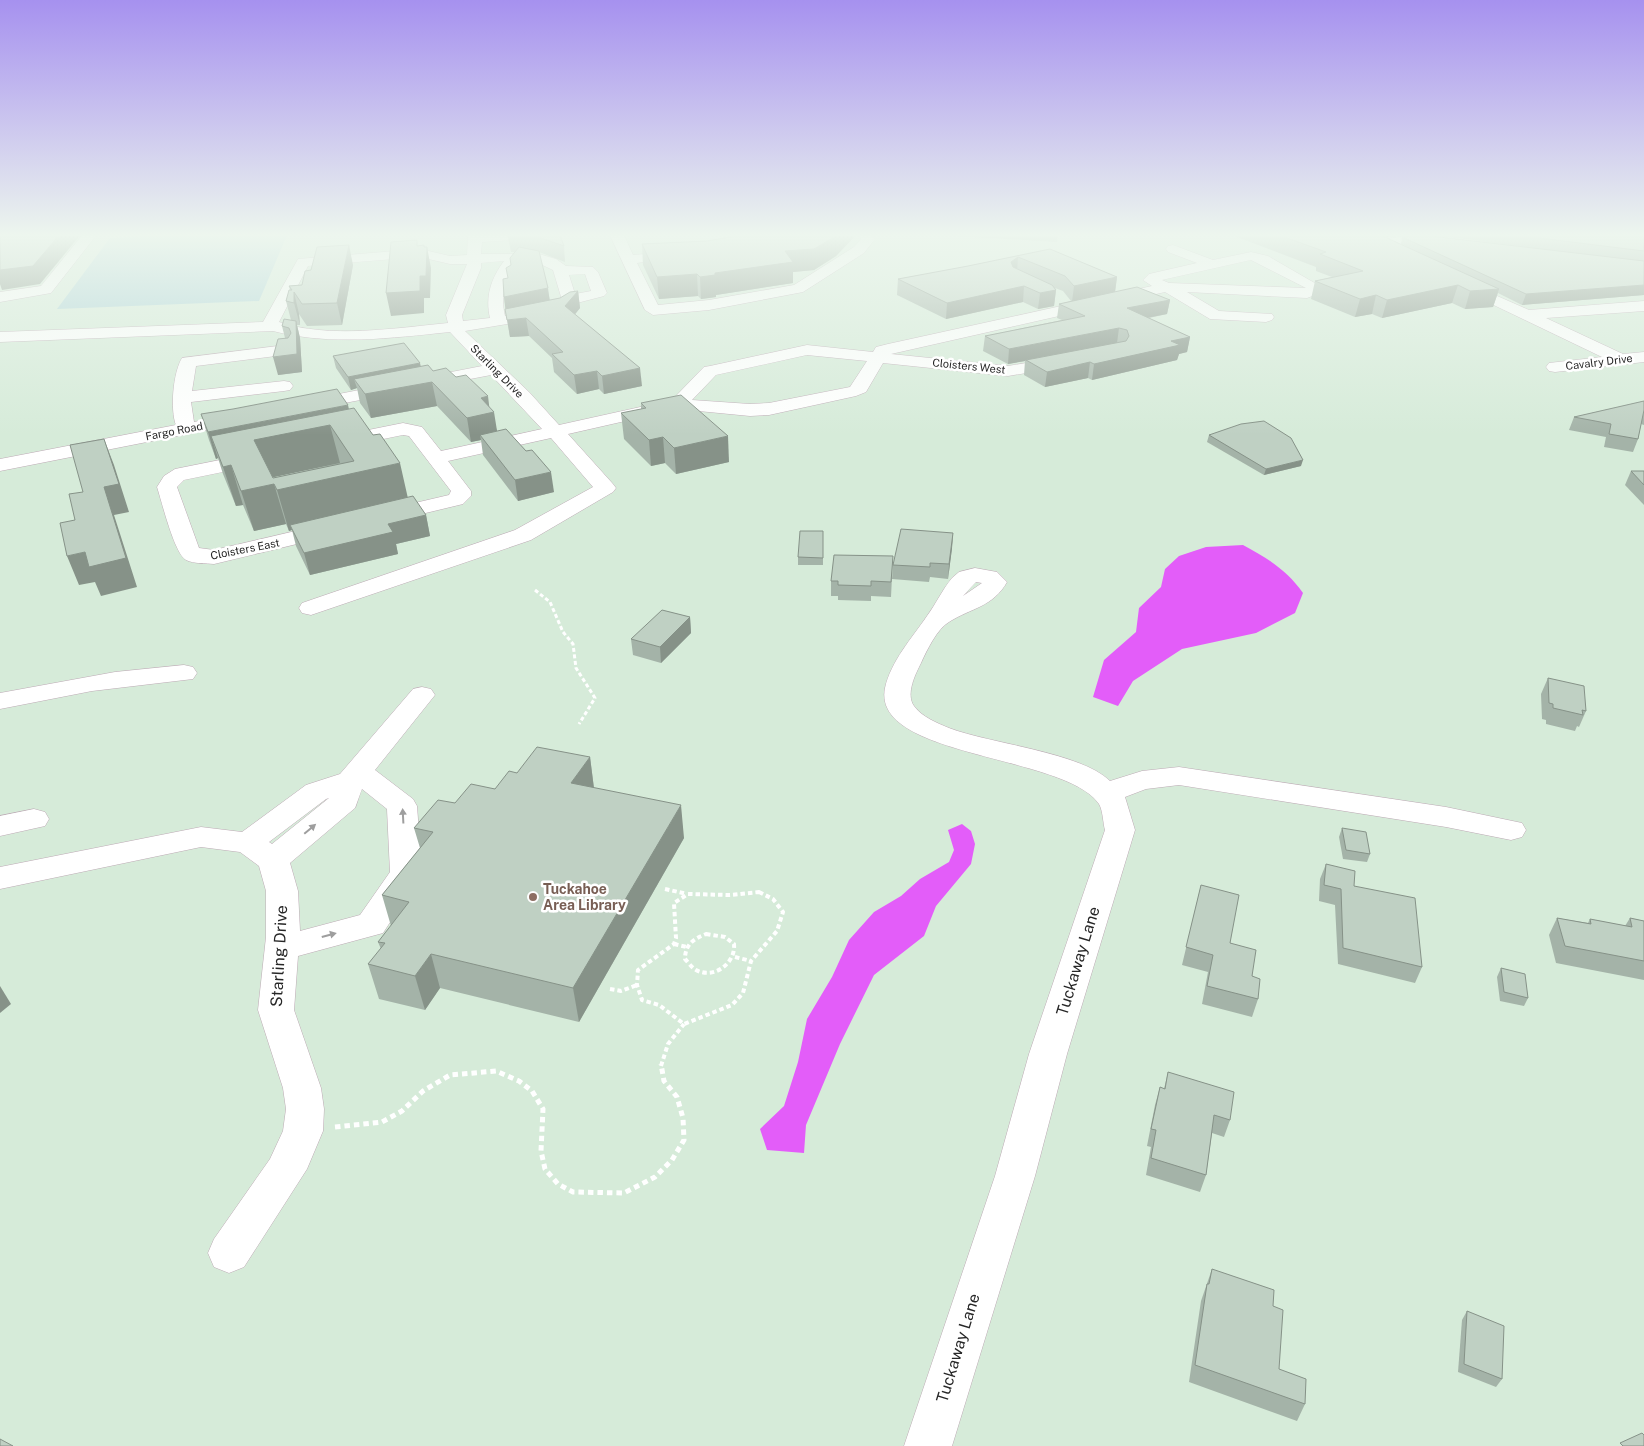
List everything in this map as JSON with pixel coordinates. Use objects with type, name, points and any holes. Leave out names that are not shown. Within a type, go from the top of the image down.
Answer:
[{"type":"street","points":[[273,326],[271,321],[282,300]]},
{"type":"street","points":[[456,327],[454,315],[461,300]]},
{"type":"street","points":[[496,300],[495,311],[499,321]]},
{"type":"street","points":[[0,337],[273,326],[322,334],[352,342],[399,338],[456,327],[552,313],[567,307],[569,300]]},
{"type":"street","points":[[648,300],[653,310],[736,300]]},
{"type":"street","name":"Cloisters West","points":[[879,357],[882,352],[888,349],[1073,300]]},
{"type":"street","points":[[1190,300],[1216,316],[1266,317]]},
{"type":"street","points":[[1496,300],[1620,359]]},
{"type":"street","points":[[1526,315],[1644,306]]},
{"type":"street","name":"Starling Drive","points":[[312,608],[523,535],[606,488],[556,431],[458,334],[456,327]]},
{"type":"street","points":[[187,428],[183,420],[182,398],[188,362],[286,350]]},
{"type":"street","name":"Cloisters West","points":[[678,404],[706,373],[714,369],[807,350],[1008,371],[1079,358]]},
{"type":"street","name":"Cavalry Drive","points":[[1555,367],[1644,356]]},
{"type":"street","points":[[436,458],[678,404],[750,410],[769,409],[856,391],[860,388],[879,357]]},
{"type":"street","points":[[287,409],[495,369]]},
{"type":"street","points":[[182,398],[284,386]]},
{"type":"street","name":"Fargo Road","points":[[0,465],[259,414]]},
{"type":"street","name":"Cloisters East","points":[[404,429],[414,431],[436,458],[461,491],[461,496],[456,500],[214,556],[194,555],[189,550],[167,487],[168,482],[182,473],[404,429]]},
{"type":"street","name":"Tuckaway Lane","points":[[928,1446],[1015,1176],[1048,1054],[1120,830],[1118,810],[1107,793],[1090,780],[1063,768],[949,739],[931,733],[912,722],[900,708],[897,695],[900,679],[938,618]]},
{"type":"street","points":[[0,701],[67,687],[147,674],[184,673]]},
{"type":"street","points":[[0,878],[201,837],[260,852],[316,792],[354,776],[422,695]]},
{"type":"street","points":[[282,948],[371,924],[406,873],[402,806],[354,776]]},
{"type":"street","points":[[1107,793],[1142,780],[1178,776],[1446,816],[1511,830]]},
{"type":"street","points":[[0,826],[34,819]]},
{"type":"street","name":"Starling Drive","points":[[238,1240],[293,1157],[302,1131],[305,1109],[302,1088],[276,1010],[282,948],[282,892],[260,852]]},
{"type":"path","points":[[535,590],[550,602],[564,632],[573,644],[576,668],[595,698],[578,724]]},
{"type":"path","points":[[302,1131],[382,1122],[402,1111],[423,1091],[450,1074],[496,1071],[519,1081],[532,1091],[543,1109],[541,1151],[545,1169],[558,1184],[573,1192],[624,1193],[655,1177],[672,1160],[684,1140],[683,1118],[676,1096],[664,1081],[661,1064],[668,1044],[684,1024],[732,1005],[743,993],[751,961],[777,931],[783,912],[773,899],[758,892],[730,895],[688,894],[664,889]]},
{"type":"path","points":[[684,1024],[659,1005],[642,1000],[637,985],[638,970],[674,944],[676,938],[674,904],[688,894]]},
{"type":"path","points":[[706,934],[723,936],[734,944],[735,957],[731,963],[718,971],[701,971],[689,964],[686,959],[687,947],[691,941],[706,934]]},
{"type":"path","points":[[674,944],[687,947]]},
{"type":"path","points":[[735,957],[751,961]]},
{"type":"path","points":[[610,988],[621,991],[637,985]]},
{"type":"shaded area","points":[[63,300],[259,300],[259,301],[57,309]]},
{"type":"shaded area","points":[[1243,545],[1276,565],[1297,585],[1303,593],[1295,613],[1256,633],[1182,649],[1133,681],[1118,706],[1093,697],[1104,660],[1136,632],[1139,608],[1161,587],[1165,569],[1179,556],[1206,547]]},
{"type":"shaded area","points":[[962,824],[971,831],[975,844],[971,864],[936,906],[924,936],[874,975],[840,1044],[806,1125],[804,1153],[767,1150],[760,1129],[784,1106],[798,1062],[807,1019],[832,977],[849,940],[874,912],[901,896],[920,879],[949,862],[954,850],[948,830]]},
{"type":"building","points":[[300,300],[338,300],[337,303],[302,304]]},
{"type":"building","points":[[548,300],[570,300],[565,306],[640,368],[602,376],[597,371],[574,375],[552,354],[563,352],[526,318],[507,320],[505,309]]},
{"type":"building","points":[[942,300],[958,300],[947,303]]},
{"type":"building","points":[[1075,300],[1167,300],[1127,308],[1190,337],[1171,341],[1180,345],[1094,364],[1090,362],[1047,372],[1026,360],[1126,341],[1129,336],[1127,330],[1119,328],[1009,349],[985,336],[1085,316],[1059,304]]},
{"type":"building","points":[[284,319],[296,321],[297,354],[273,357],[278,339],[288,338],[291,333],[289,328],[282,326]]},
{"type":"building","points":[[404,343],[420,363],[348,377],[333,356]]},
{"type":"building","points":[[428,365],[433,371],[446,368],[456,377],[466,375],[488,396],[481,398],[494,412],[467,418],[432,382],[365,394],[354,379]]},
{"type":"building","points":[[337,389],[348,405],[208,432],[201,414],[233,409]]},
{"type":"building","points":[[681,395],[728,436],[674,448],[663,437],[649,440],[621,413],[646,408],[641,403]]},
{"type":"building","points":[[1644,401],[1638,439],[1609,434],[1611,424],[1574,417]]},
{"type":"building","points":[[354,408],[373,435],[380,434],[400,463],[277,490],[274,484],[241,491],[231,465],[223,467],[211,436]],"holes":[[[330,425],[354,461],[273,478],[254,440]]]},
{"type":"building","points":[[1264,421],[1291,438],[1303,460],[1266,469],[1209,435],[1241,424]]},
{"type":"building","points":[[506,429],[526,451],[532,450],[551,472],[515,480],[480,435]]},
{"type":"building","points":[[104,439],[119,484],[104,487],[126,558],[89,567],[85,552],[67,556],[60,523],[75,520],[69,494],[83,492],[70,445]]},
{"type":"building","points":[[1631,471],[1644,471],[1644,485]]},
{"type":"building","points":[[413,496],[426,515],[388,524],[393,532],[304,553],[290,525]]},
{"type":"building","points":[[901,529],[953,533],[949,564],[930,563],[930,567],[893,565]]},
{"type":"building","points":[[800,531],[823,531],[823,558],[798,557]]},
{"type":"building","points":[[834,555],[893,556],[891,582],[871,581],[871,586],[838,585],[838,581],[831,581]]},
{"type":"building","points":[[662,610],[690,617],[660,647],[631,639]]},
{"type":"building","points":[[1548,678],[1584,686],[1586,711],[1582,710],[1583,715],[1553,708],[1553,704],[1549,703]]},
{"type":"building","name":"Tuckahoe Area Library","points":[[537,747],[590,757],[571,783],[681,805],[573,988],[431,954],[415,976],[368,964],[385,943],[378,942],[409,902],[382,895],[433,832],[414,828],[438,800],[455,803],[471,784],[495,789],[509,771],[517,773]]},
{"type":"building","points":[[1342,828],[1366,832],[1370,854],[1346,850]]},
{"type":"building","points":[[1326,864],[1355,871],[1354,886],[1415,898],[1422,967],[1343,948],[1341,889],[1324,885]]},
{"type":"building","points":[[1201,885],[1239,895],[1230,943],[1256,950],[1252,976],[1260,979],[1258,999],[1207,986],[1213,955],[1186,947]]},
{"type":"building","points":[[1557,918],[1591,924],[1590,919],[1632,927],[1630,918],[1644,921],[1644,961],[1565,946]]},
{"type":"building","points":[[1501,968],[1525,974],[1528,998],[1504,992]]},
{"type":"building","points":[[1168,1072],[1234,1092],[1230,1120],[1214,1115],[1206,1175],[1151,1158],[1156,1130],[1151,1129],[1160,1087],[1165,1089]]},
{"type":"building","points":[[1212,1269],[1274,1290],[1273,1306],[1283,1310],[1279,1369],[1306,1379],[1305,1404],[1195,1365],[1207,1284],[1209,1284]]},
{"type":"building","points":[[1467,1311],[1504,1326],[1502,1379],[1464,1364]]},
{"type":"building","points":[[1642,1433],[1644,1435],[1644,1446],[1623,1446],[1620,1443]]},
{"type":"building","points":[[0,1439],[13,1446],[0,1446]]},
{"type":"place","name":"Tuckahoe Area Library","points":[[533,897]]}]
